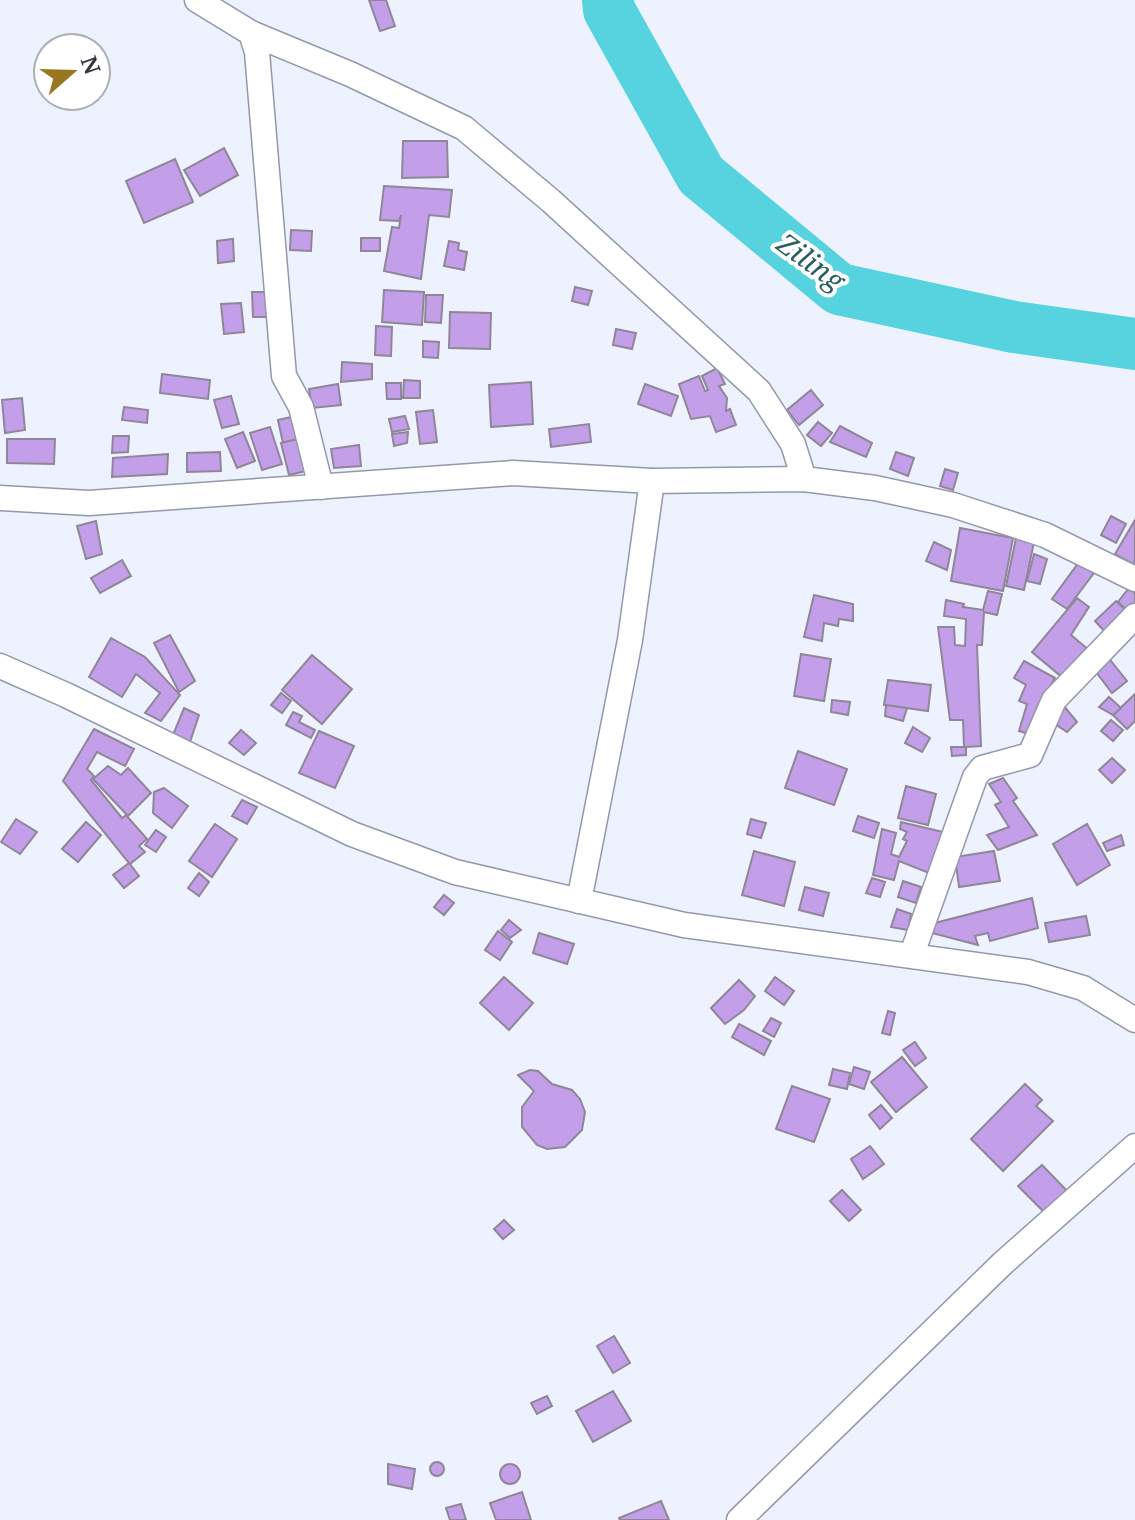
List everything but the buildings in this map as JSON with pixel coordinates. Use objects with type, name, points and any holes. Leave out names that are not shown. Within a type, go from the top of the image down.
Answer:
[{"type":"street","points":[[197,0],[251,33],[350,74],[464,128],[551,201],[759,391],[793,444],[804,479]]},
{"type":"street","points":[[251,33],[257,52],[284,376],[301,407],[321,487]]},
{"type":"street","points":[[0,498],[89,503],[513,473],[652,481],[804,479],[875,488],[953,505],[1045,535],[1135,579]]},
{"type":"street","points":[[579,901],[630,640],[652,481]]},
{"type":"street","points":[[912,954],[975,777],[982,768],[1030,755],[1054,700],[1135,616]]},
{"type":"street","points":[[0,666],[352,834],[455,872],[684,925],[1028,972],[1083,988],[1135,1020]]},
{"type":"street","points":[[739,1520],[1003,1263],[1135,1146]]},
{"type":"waterway","name":"Ziling","points":[[608,0],[609,10],[701,175],[839,289],[1014,327],[1135,344]]}]
